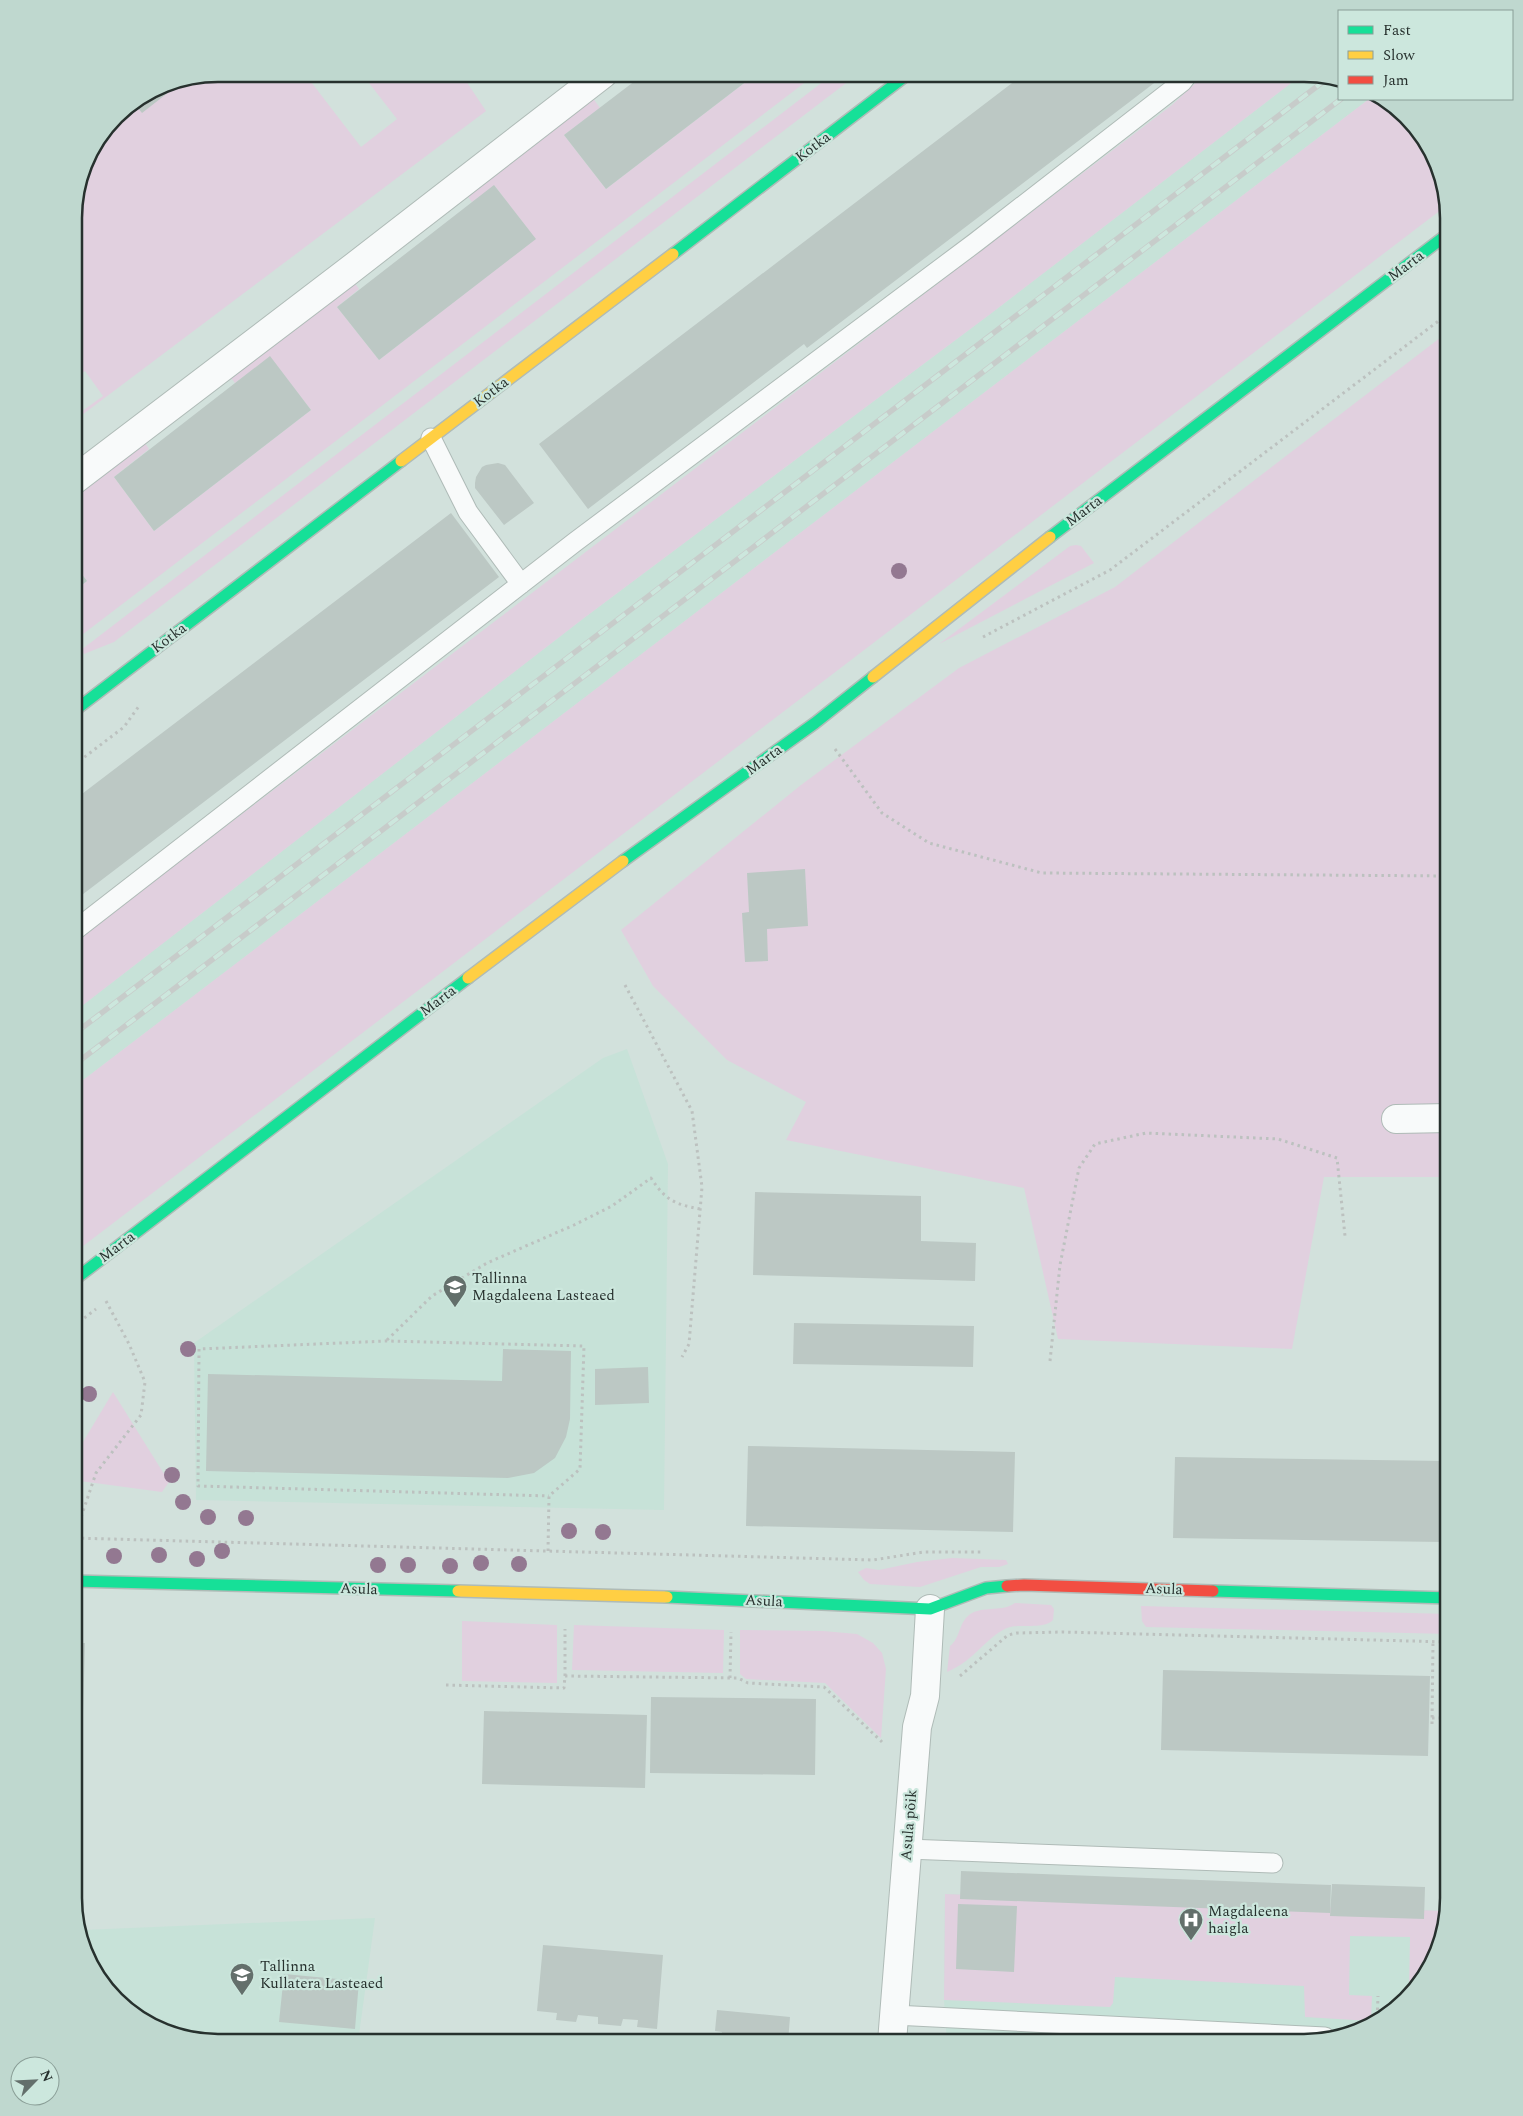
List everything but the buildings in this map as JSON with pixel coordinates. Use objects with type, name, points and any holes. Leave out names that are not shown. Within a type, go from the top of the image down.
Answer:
[{"type":"street","points":[[83,473],[592,82]]},
{"type":"street","name":"Kotka","points":[[83,704],[897,83]]},
{"type":"street","name":"Marta","points":[[82,1274],[574,896],[815,723],[1040,545],[1440,240]]},
{"type":"street","points":[[1396,1119],[1440,1118]]},
{"type":"street","name":"Asula","points":[[82,1581],[732,1599],[930,1609],[986,1588],[1024,1585],[1440,1598]]},
{"type":"street","name":"Asula põik","points":[[893,2034],[916,1727],[925,1696],[930,1609]]},
{"type":"lane","points":[[83,924],[520,584],[991,230],[1181,83]]},
{"type":"lane","points":[[431,438],[468,512],[520,584]]},
{"type":"lane","points":[[907,1849],[1273,1863]]},
{"type":"lane","points":[[894,2015],[1266,2034]]},
{"type":"path","points":[[982,637],[1110,570],[1440,319]]},
{"type":"path","points":[[815,723],[882,813],[929,843],[1042,873],[1440,876]]},
{"type":"path","points":[[625,985],[692,1111],[702,1187],[689,1344],[682,1357]]},
{"type":"path","points":[[1050,1361],[1060,1265],[1078,1168],[1095,1144],[1146,1133],[1278,1139],[1337,1158],[1345,1236]]},
{"type":"path","points":[[386,1341],[432,1296],[487,1263],[574,1225],[612,1206],[651,1178],[661,1194],[678,1205],[701,1209]]},
{"type":"path","points":[[82,1514],[96,1473],[141,1415],[145,1382],[129,1344],[106,1302]]},
{"type":"path","points":[[386,1341],[584,1346],[580,1469],[549,1496],[198,1486],[200,1349],[386,1341]]},
{"type":"path","points":[[548,1551],[549,1496]]},
{"type":"path","points":[[82,1538],[873,1560],[924,1552],[993,1552]]},
{"type":"path","points":[[730,1678],[732,1599]]},
{"type":"path","points":[[446,1685],[564,1688],[565,1628]]},
{"type":"path","points":[[953,1679],[966,1672],[1002,1640],[1017,1633],[1063,1632],[1440,1642]]},
{"type":"path","points":[[1432,1724],[1433,1642]]},
{"type":"path","points":[[565,1676],[738,1678],[748,1684],[824,1687],[877,1739],[914,1762]]},
{"type":"path","points":[[1432,1718],[1440,1718]]},
{"type":"path","points":[[1377,2012],[1378,1996]]},
{"type":"shaded area","points":[[218,82],[311,82],[361,147],[397,119],[368,82],[467,82],[486,111],[83,414],[83,411],[103,396],[85,371],[83,373],[83,209],[87,183],[105,143],[129,116],[139,108],[142,112],[166,94],[183,87]]},
{"type":"shaded area","points":[[745,82],[805,83],[83,634],[83,584],[87,581],[83,575],[83,480],[140,436],[149,449],[114,477],[154,531],[311,410],[270,357],[235,383],[226,371],[351,278],[359,289],[337,307],[379,360],[535,239],[495,186],[472,202],[463,190],[590,94],[600,108],[564,135],[606,189]]},
{"type":"shaded area","points":[[822,83],[847,83],[114,642],[84,654],[83,649]]},
{"type":"shaded area","points":[[1196,83],[1291,83],[989,315],[584,618],[83,1005],[83,935],[1172,105]]},
{"type":"shaded area","points":[[1291,83],[1331,85],[1338,87],[1338,100],[1368,100],[82,1081],[83,1005],[584,618],[989,315]]},
{"type":"shaded area","points":[[1368,100],[1380,105],[1401,122],[1422,150],[1436,183],[1440,211],[82,1247],[82,1081]]},
{"type":"shaded area","points":[[1440,338],[1440,1177],[1324,1177],[1292,1349],[1058,1339],[1024,1188],[786,1140],[806,1102],[727,1060],[653,986],[621,930],[801,785],[959,668],[1115,587]]},
{"type":"shaded area","points":[[1070,546],[1081,546],[1094,563],[939,644]]},
{"type":"shaded area","name":"Tallinna Magdaleena Lasteaed","points":[[627,1049],[668,1164],[664,1510],[196,1500],[194,1343],[603,1058]]},
{"type":"shaded area","points":[[113,1392],[169,1482],[162,1492],[82,1481],[82,1443]]},
{"type":"shaded area","points":[[952,1558],[1006,1560],[1008,1564],[999,1567],[981,1567],[920,1587],[870,1584],[858,1572],[866,1568],[879,1570],[917,1562]]},
{"type":"shaded area","points":[[1015,1603],[1051,1605],[1054,1609],[1053,1620],[1044,1625],[1007,1628],[999,1632],[965,1662],[947,1672],[950,1646],[954,1643],[967,1616],[977,1611],[1010,1606]]},
{"type":"shaded area","points":[[1141,1606],[1440,1614],[1440,1634],[1146,1627],[1142,1621]]},
{"type":"shaded area","points":[[462,1621],[557,1625],[557,1683],[462,1681]]},
{"type":"shaded area","points":[[574,1625],[724,1630],[723,1673],[572,1670]]},
{"type":"shaded area","points":[[740,1630],[823,1631],[857,1634],[873,1643],[882,1653],[886,1669],[881,1738],[825,1683],[746,1679],[740,1674]]},
{"type":"shaded area","name":"Magdaleena haigla","points":[[945,1894],[1439,1911],[1436,1933],[1430,1950],[1422,1966],[1401,1994],[1373,2015],[1340,2029],[1305,2034],[946,2034],[944,2000]]},
{"type":"shaded area","name":"Magdaleena haigla","points":[[945,1894],[1439,1911],[1436,1933],[1430,1950],[1422,1966],[1409,1984],[1410,1937],[1350,1936],[1349,1995],[1372,1996],[1371,2016],[1362,2020],[1305,2017],[1304,1986],[1115,1977],[1113,2003],[1110,2007],[944,2000]]},
{"type":"shaded area","name":"Tallinna Kullatera Lasteaed","points":[[375,1918],[359,2033],[209,2033],[183,2029],[166,2023],[150,2015],[122,1994],[101,1966],[86,1930]]},
{"type":"railway","points":[[83,1028],[1320,84]]},
{"type":"railway","points":[[82,1059],[1340,100]]},
{"type":"traffic: fast","points":[[673,254],[897,83]]},
{"type":"traffic: fast","points":[[1050,537],[1440,240]]},
{"type":"traffic: fast","points":[[83,704],[401,461]]},
{"type":"traffic: fast","points":[[623,861],[815,723],[873,677]]},
{"type":"traffic: fast","points":[[82,1274],[468,978]]},
{"type":"traffic: fast","points":[[82,1581],[458,1591]]},
{"type":"traffic: fast","points":[[667,1597],[930,1609],[986,1588],[1007,1586]]},
{"type":"traffic: fast","points":[[1213,1591],[1440,1598]]},
{"type":"traffic: slow","points":[[401,461],[673,254]]},
{"type":"traffic: slow","points":[[873,677],[1050,537]]},
{"type":"traffic: slow","points":[[468,978],[623,861]]},
{"type":"traffic: slow","points":[[458,1591],[667,1597]]},
{"type":"traffic: jam","points":[[1007,1586],[1213,1591]]},
{"type":"place","name":"Tallinna Magdaleena Lasteaed","points":[[455,1308]]},
{"type":"place","name":"Magdaleena haigla","points":[[1191,1941]]},
{"type":"place","name":"Tallinna Kullatera Lasteaed","points":[[242,1996]]}]
